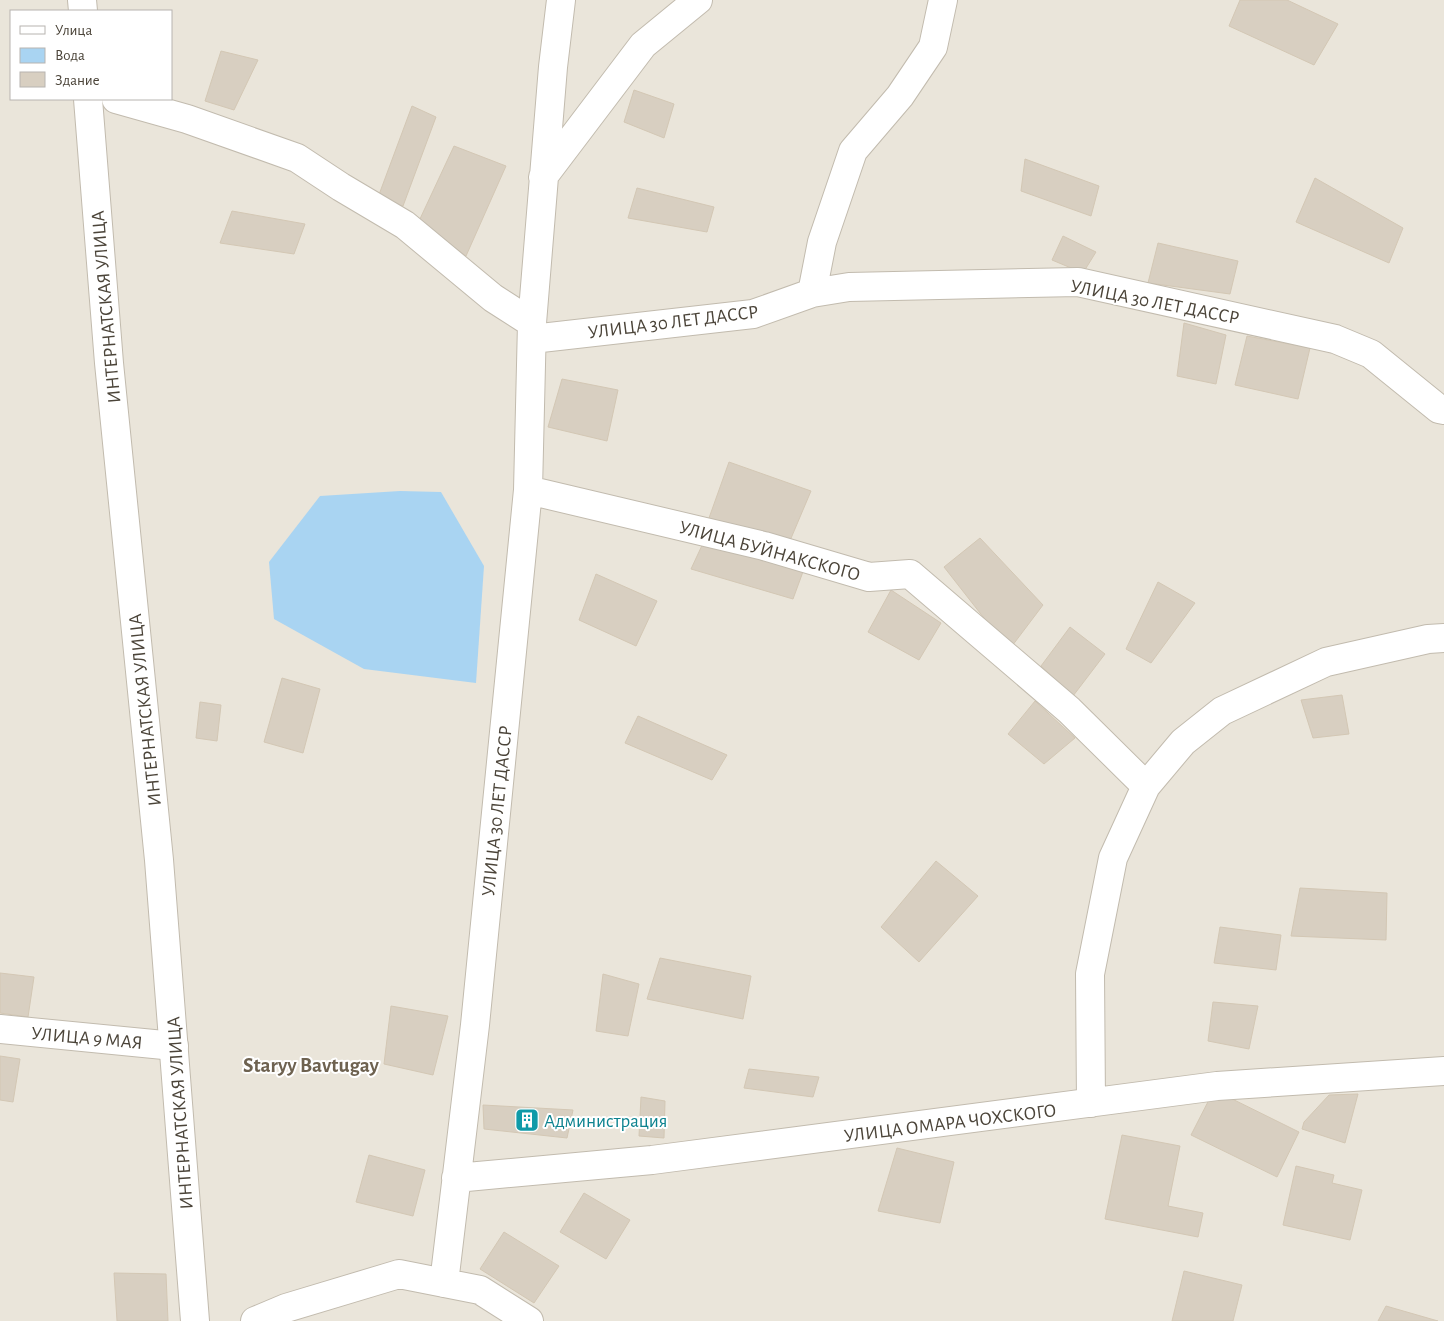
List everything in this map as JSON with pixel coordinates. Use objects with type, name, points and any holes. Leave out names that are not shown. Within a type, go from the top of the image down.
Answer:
[{"type":"street","name":"УЛИЦА 30 ЛЕТ ДАССР","points":[[444,1283],[475,1025],[528,490],[532,331],[552,67],[561,0]]},
{"type":"street","points":[[543,177],[643,46],[698,0]]},
{"type":"street","points":[[812,293],[822,242],[853,151],[900,96],[933,47],[943,0]]},
{"type":"street","name":"ИНТЕРНАТСКАЯ УЛИЦА","points":[[88,100],[109,363],[159,860],[195,1321]]},
{"type":"street","points":[[120,100],[187,119],[297,158],[341,187],[405,224],[532,331]]},
{"type":"street","name":"УЛИЦА 30 ЛЕТ ДАССР","points":[[532,331],[753,314],[812,293],[849,287],[1078,282],[1335,339],[1372,354],[1440,409],[1444,410]]},
{"type":"street","name":"УЛИЦА БУЙНАКСКОГО","points":[[528,490],[764,546],[869,577],[910,574],[1069,710],[1146,786]]},
{"type":"street","points":[[1091,1103],[1090,974],[1113,858],[1146,786],[1183,742],[1222,711],[1326,662],[1428,639],[1444,638]]},
{"type":"street","name":"УЛИЦА 9 МАЯ","points":[[0,1029],[174,1046]]},
{"type":"street","name":"УЛИЦА ОМАРА ЧОХСКОГО","points":[[456,1178],[652,1160],[1217,1086],[1444,1071]]},
{"type":"street","points":[[256,1321],[286,1308],[400,1274],[480,1290],[529,1321]]},
{"type":"shaded area","name":"Staryy Bavtugay","points":[[0,0],[1444,0],[1444,1321],[0,1321]]},
{"type":"water","points":[[400,491],[441,492],[484,566],[476,683],[364,669],[274,619],[269,562],[320,496]]},
{"type":"building","points":[[1240,0],[1287,0],[1338,24],[1314,65],[1229,26]]},
{"type":"building","points":[[221,51],[258,60],[234,110],[205,101]]},
{"type":"building","points":[[634,90],[674,104],[664,138],[624,122]]},
{"type":"building","points":[[412,106],[436,117],[403,206],[377,200]]},
{"type":"building","points":[[454,146],[506,166],[466,256],[419,221]]},
{"type":"building","points":[[1025,159],[1099,186],[1091,216],[1021,191]]},
{"type":"building","points":[[1315,178],[1403,228],[1389,263],[1296,222]]},
{"type":"building","points":[[637,188],[714,207],[707,232],[628,218]]},
{"type":"building","points":[[232,211],[305,224],[294,254],[220,243]]},
{"type":"building","points":[[1063,236],[1096,252],[1083,273],[1052,260]]},
{"type":"building","points":[[1158,243],[1238,261],[1230,294],[1148,283]]},
{"type":"building","points":[[1184,323],[1226,335],[1216,384],[1177,376]]},
{"type":"building","points":[[1247,336],[1310,348],[1298,399],[1235,385]]},
{"type":"building","points":[[562,379],[618,390],[607,441],[548,427]]},
{"type":"building","points":[[729,462],[811,491],[789,543],[709,518]]},
{"type":"building","points":[[980,538],[1043,605],[1009,650],[944,567]]},
{"type":"building","points":[[705,539],[804,569],[793,599],[691,569]]},
{"type":"building","points":[[596,574],[657,601],[636,646],[579,620]]},
{"type":"building","points":[[1158,582],[1195,603],[1151,663],[1126,649]]},
{"type":"building","points":[[891,590],[941,623],[919,660],[868,632]]},
{"type":"building","points":[[1070,627],[1105,654],[1073,696],[1041,666]]},
{"type":"building","points":[[282,678],[320,689],[303,753],[264,742]]},
{"type":"building","points":[[1342,695],[1349,734],[1313,738],[1301,700]]},
{"type":"building","points":[[1035,701],[1075,738],[1044,764],[1008,734]]},
{"type":"building","points":[[200,702],[221,705],[217,741],[196,738]]},
{"type":"building","points":[[638,716],[727,755],[712,780],[625,743]]},
{"type":"building","points":[[936,861],[978,896],[919,962],[881,927]]},
{"type":"building","points":[[1300,888],[1387,893],[1386,940],[1291,936]]},
{"type":"building","points":[[1220,927],[1281,935],[1276,970],[1214,963]]},
{"type":"building","points":[[660,958],[751,976],[743,1019],[647,999]]},
{"type":"building","points":[[0,973],[34,977],[28,1017],[0,1013]]},
{"type":"building","points":[[603,974],[639,984],[628,1036],[596,1031]]},
{"type":"building","points":[[1213,1002],[1258,1006],[1249,1049],[1208,1041]]},
{"type":"building","points":[[391,1006],[448,1016],[433,1075],[384,1064]]},
{"type":"building","points":[[0,1056],[20,1059],[13,1102],[0,1100]]},
{"type":"building","points":[[749,1069],[819,1077],[813,1097],[744,1088]]},
{"type":"building","points":[[1214,1090],[1299,1132],[1277,1177],[1191,1135]]},
{"type":"building","points":[[1358,1094],[1345,1143],[1302,1129],[1304,1122],[1329,1095]]},
{"type":"building","points":[[641,1097],[665,1101],[664,1138],[639,1136]]},
{"type":"building","name":"Администрация","points":[[483,1105],[573,1110],[567,1138],[484,1129]]},
{"type":"building","points":[[1122,1135],[1180,1146],[1168,1206],[1203,1213],[1198,1237],[1105,1219]]},
{"type":"building","points":[[897,1148],[954,1162],[940,1223],[878,1211]]},
{"type":"building","points":[[369,1155],[425,1170],[413,1216],[356,1202]]},
{"type":"building","points":[[1296,1166],[1334,1175],[1332,1183],[1362,1190],[1350,1240],[1283,1225]]},
{"type":"building","points":[[584,1193],[630,1220],[606,1259],[560,1232]]},
{"type":"building","points":[[504,1232],[559,1266],[534,1303],[480,1269]]},
{"type":"building","points":[[1184,1271],[1242,1285],[1233,1321],[1172,1321]]},
{"type":"building","points":[[114,1273],[166,1274],[168,1321],[117,1321]]},
{"type":"building","points":[[1386,1306],[1438,1321],[1378,1321]]},
{"type":"place","name":"Администрация","points":[[527,1120]]},
{"type":"district","name":"Staryy Bavtugay","points":[[311,1065]]}]
